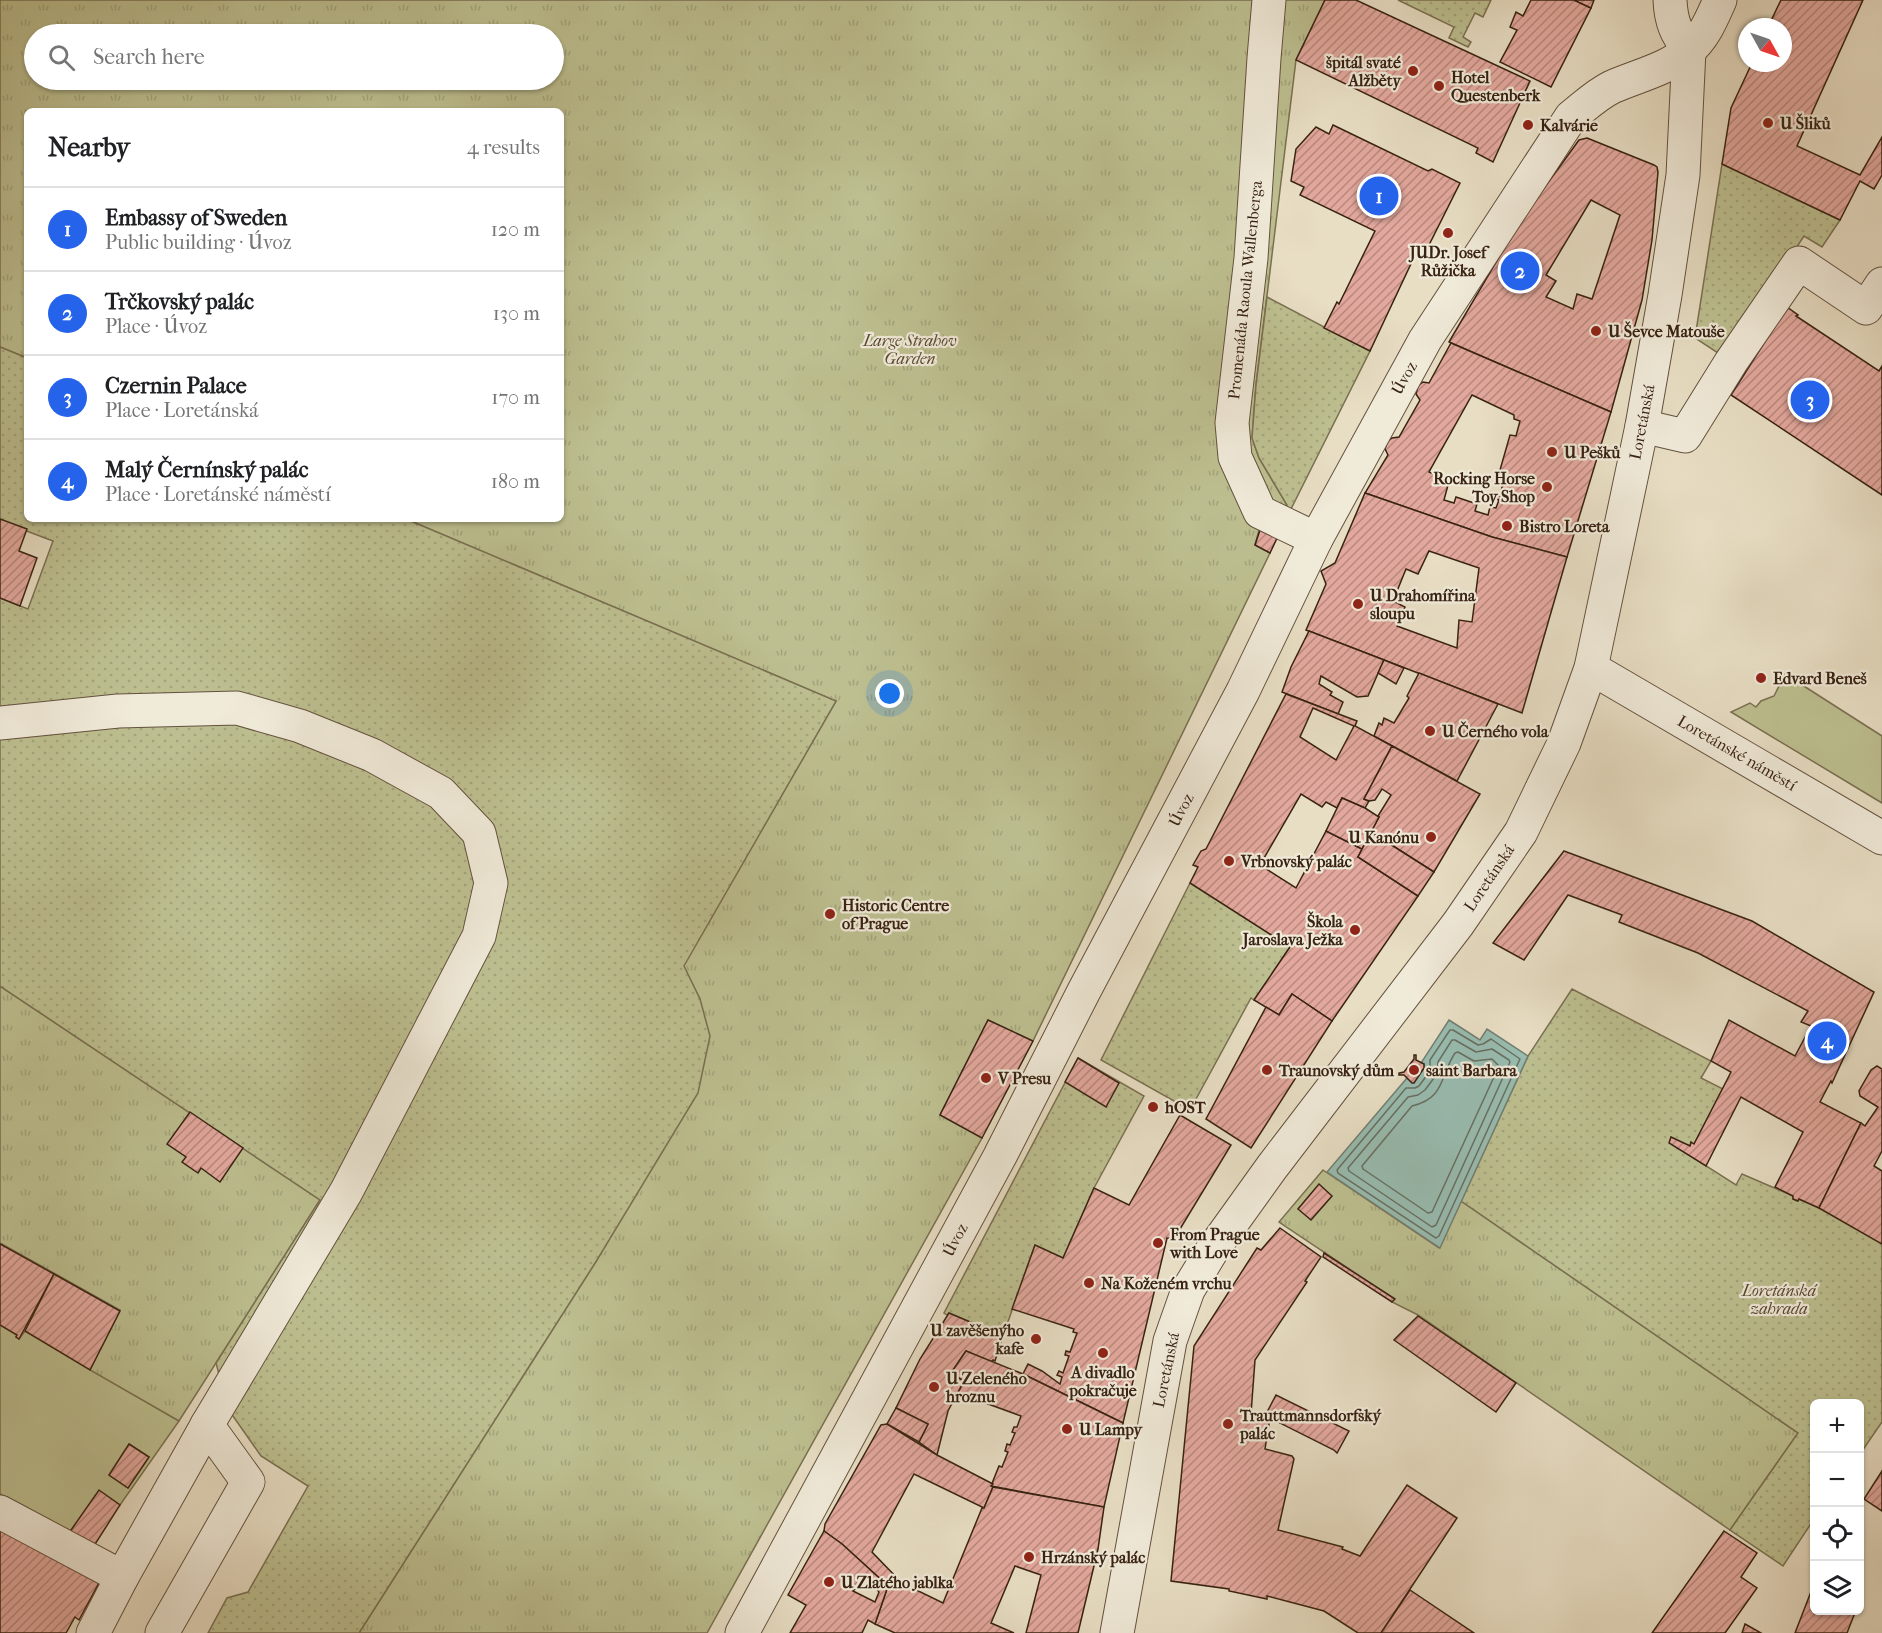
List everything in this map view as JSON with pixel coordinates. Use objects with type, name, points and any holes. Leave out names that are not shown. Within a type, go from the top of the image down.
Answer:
[{"type":"street","name":"Promenáda Raoula Wallenberga","points":[[1269,0],[1251,258],[1232,423],[1235,457],[1260,512],[1316,539]]},
{"type":"street","points":[[1670,0],[1671,20],[1689,50],[1705,31],[1720,0]]},
{"type":"street","name":"Úvoz","points":[[742,1633],[1000,1156],[1242,691],[1316,539],[1425,340],[1571,117],[1592,99],[1610,88],[1676,59],[1689,50]]},
{"type":"street","name":"Loretánská","points":[[1118,1633],[1170,1341],[1188,1290],[1211,1252],[1272,1167],[1458,924],[1521,832],[1564,743],[1591,668],[1642,426],[1683,175],[1689,50]]},
{"type":"street","points":[[1642,426],[1685,436],[1731,362],[1799,263],[1866,308],[1882,284]]},
{"type":"street","name":"Loretánské náměstí","points":[[1591,668],[1882,838]]},
{"type":"street","points":[[0,723],[118,711],[237,708],[300,726],[372,755],[441,793],[479,833],[491,883],[479,936],[346,1192],[207,1425],[93,1633]]},
{"type":"street","points":[[162,1633],[248,1482],[207,1425]]},
{"type":"street","points":[[0,1512],[122,1577]]},
{"type":"green space","name":"Large Strahov Garden","points":[[0,0],[1325,0],[1296,60],[1256,385],[1252,438],[1259,458],[1287,505],[1286,509],[1259,530],[1255,545],[1270,553],[1033,1041],[988,1020],[940,1115],[982,1138],[707,1633],[359,1633],[597,1260],[700,999],[683,966],[836,701],[413,522],[564,522],[564,108],[24,108],[24,357],[0,347]]},
{"type":"green space","points":[[1398,0],[1491,0],[1483,17],[1475,13],[1463,37],[1471,42],[1468,47],[1449,38],[1454,27]]},
{"type":"green space","points":[[1722,164],[1840,220],[1822,247],[1804,236],[1724,357],[1695,338]]},
{"type":"green space","points":[[1267,297],[1370,351],[1290,511],[1286,508],[1287,505],[1259,458],[1252,438]]},
{"type":"green space","points":[[0,347],[24,357],[24,522],[413,522],[836,701],[684,966],[700,999],[710,1036],[698,1093],[597,1260],[359,1633],[208,1633],[227,1598],[248,1592],[308,1486],[261,1456],[228,1409],[216,1363],[320,1200],[0,986],[0,598],[28,609],[53,541],[0,521]]},
{"type":"green space","points":[[1785,674],[1882,736],[1882,803],[1731,712],[1750,703],[1756,707],[1761,701],[1774,696]]},
{"type":"green space","points":[[1190,883],[1290,947],[1254,1000],[1251,998],[1190,1110],[1101,1060]]},
{"type":"green space","points":[[0,986],[320,1200],[179,1421],[90,1370],[120,1310],[0,1243]]},
{"type":"green space","name":"Loretánská zahrada","points":[[1572,989],[1711,1061],[1701,1078],[1723,1089],[1694,1144],[1691,1143],[1690,1146],[1671,1137],[1670,1143],[1736,1185],[1742,1174],[1793,1196],[1793,1199],[1797,1201],[1799,1199],[1819,1208],[1882,1244],[1882,1422],[1864,1448],[1864,1399],[1810,1399],[1810,1525],[1783,1566],[1730,1530],[1798,1433],[1461,1201],[1528,1056]]},
{"type":"green space","points":[[1078,1058],[1144,1096],[1094,1188],[1063,1258],[1035,1245],[1003,1336],[949,1313],[947,1315],[944,1313]]},
{"type":"green space","points":[[1323,1170],[1439,1248],[1461,1201],[1798,1433],[1730,1530],[1418,1315],[1392,1302],[1394,1299],[1279,1222]]},
{"type":"green space","points":[[0,1325],[17,1335],[19,1339],[25,1331],[179,1421],[120,1505],[99,1491],[69,1533],[0,1494]],"holes":[[[129,1444],[149,1457],[128,1488],[109,1475]]]},
{"type":"water","points":[[1449,1020],[1480,1040],[1487,1029],[1528,1056],[1440,1248],[1327,1172],[1407,1078],[1414,1082],[1424,1068],[1424,1064],[1421,1063]]},
{"type":"building","name":"špitál svaté Alžběty","points":[[1325,0],[1356,0],[1530,81],[1493,162],[1476,153],[1478,148],[1296,60]]},
{"type":"building","points":[[1531,0],[1574,0],[1591,8],[1551,87],[1500,62],[1517,30],[1510,27],[1516,12],[1523,16]]},
{"type":"building","points":[[1574,0],[1594,0],[1591,8]]},
{"type":"building","name":"U Šliků","points":[[1781,0],[1863,0],[1797,146],[1860,175],[1882,137],[1882,175],[1874,189],[1860,181],[1840,220],[1722,164],[1731,108],[1748,72],[1792,72],[1792,18],[1772,18]]},
{"type":"building","points":[[1333,125],[1428,171],[1432,169],[1460,183],[1424,255],[1417,251],[1370,351],[1324,328],[1337,302],[1339,304],[1375,231],[1300,195],[1304,187],[1291,181],[1296,149],[1316,127],[1329,134]]},
{"type":"building","points":[[1587,138],[1654,165],[1658,172],[1652,240],[1642,300],[1611,412],[1449,342],[1513,231],[1579,140]],"holes":[[[1591,200],[1620,215],[1592,299],[1577,294],[1573,309],[1546,297],[1556,281],[1546,275]]]},
{"type":"building","points":[[1787,307],[1798,315],[1796,316],[1879,371],[1882,366],[1882,495],[1731,395]]},
{"type":"building","name":"U Pešků","points":[[1451,343],[1611,412],[1567,557],[1492,537],[1365,493],[1388,455],[1385,449],[1387,442],[1399,437],[1420,400],[1416,394],[1418,386],[1423,382],[1429,383]],"holes":[[[1472,395],[1514,415],[1514,419],[1520,421],[1516,436],[1510,435],[1498,477],[1504,479],[1500,496],[1493,494],[1493,498],[1499,500],[1496,508],[1490,507],[1488,515],[1475,511],[1477,504],[1456,497],[1454,503],[1444,500],[1448,485],[1444,484],[1445,480],[1429,472]]]},
{"type":"building","name":"U Drahomířina sloupu","points":[[1365,493],[1492,537],[1567,557],[1522,713],[1306,630],[1326,584],[1321,571],[1335,563]],"holes":[[[1429,551],[1479,568],[1472,622],[1459,620],[1457,648],[1397,626],[1405,607],[1393,601],[1406,569],[1418,574]]]},
{"type":"building","points":[[0,519],[27,529],[19,551],[37,558],[20,606],[0,598]]},
{"type":"building","points":[[1260,530],[1279,534],[1270,553],[1255,545]]},
{"type":"building","points":[[1309,631],[1384,660],[1368,696],[1357,697],[1321,676],[1319,684],[1332,692],[1330,695],[1343,702],[1338,714],[1282,692],[1291,667]]},
{"type":"building","points":[[1384,660],[1404,668],[1396,684],[1378,673]]},
{"type":"building","name":"U Černého vola","points":[[1419,673],[1498,704],[1457,781],[1374,736],[1379,723],[1382,725],[1384,718],[1394,723],[1409,698],[1407,696]]},
{"type":"building","name":"Vrbnovský palác","points":[[1286,694],[1357,721],[1355,726],[1392,746],[1364,799],[1369,801],[1365,808],[1342,798],[1337,808],[1326,802],[1322,807],[1301,794],[1260,865],[1296,888],[1326,831],[1362,849],[1358,857],[1418,896],[1332,1021],[1292,994],[1279,1015],[1254,1000],[1290,947],[1190,883],[1198,867],[1193,865],[1201,851],[1206,849]],"holes":[[[1313,708],[1354,726],[1336,760],[1300,737]]]},
{"type":"building","points":[[1392,746],[1480,794],[1434,872],[1371,832],[1391,795],[1382,789],[1375,800],[1364,799]]},
{"type":"building","points":[[1342,798],[1379,817],[1362,849],[1326,831]]},
{"type":"building","points":[[1371,832],[1434,872],[1418,896],[1358,857]]},
{"type":"building","points":[[1564,851],[1752,921],[1874,992],[1832,1083],[1831,1081],[1820,1102],[1861,1123],[1819,1208],[1799,1199],[1798,1201],[1793,1199],[1793,1196],[1775,1187],[1803,1132],[1741,1097],[1706,1166],[1669,1143],[1671,1137],[1690,1146],[1691,1142],[1694,1144],[1731,1072],[1711,1061],[1729,1020],[1795,1056],[1811,1026],[1801,1022],[1808,1011],[1698,953],[1619,922],[1622,915],[1568,895],[1524,960],[1493,943]]},
{"type":"building","name":"Traunovský dům","points":[[1292,994],[1332,1021],[1251,1148],[1206,1119],[1266,1007],[1279,1015]]},
{"type":"building","name":"V Presu","points":[[988,1020],[1033,1041],[982,1138],[940,1115]]},
{"type":"building","name":"saint Barbara","points":[[1416,1055],[1416,1060],[1424,1064],[1424,1068],[1412,1083],[1399,1073],[1404,1072],[1414,1059]]},
{"type":"building","points":[[1078,1058],[1119,1083],[1106,1107],[1065,1082]]},
{"type":"building","points":[[1877,1066],[1882,1069],[1882,1151],[1874,1166],[1882,1171],[1882,1244],[1819,1208],[1861,1123],[1865,1126],[1878,1107],[1860,1096],[1859,1091],[1871,1070]]},
{"type":"building","points":[[190,1112],[243,1148],[220,1182],[201,1168],[198,1173],[182,1162],[186,1157],[167,1144]]},
{"type":"building","name":"Na Koženém vrchu","points":[[1180,1115],[1231,1145],[1174,1239],[1167,1238],[1123,1423],[1023,1374],[1028,1364],[1060,1384],[1062,1377],[1057,1375],[1059,1371],[1063,1373],[1069,1356],[1065,1355],[1066,1351],[1070,1352],[1077,1333],[1073,1332],[1074,1329],[1012,1309],[1035,1245],[1063,1258],[1094,1188],[1129,1205]]},
{"type":"building","points":[[1319,1184],[1332,1196],[1311,1220],[1298,1209]]},
{"type":"building","name":"Trauttmannsdorfský palác","points":[[1280,1228],[1321,1257],[1255,1360],[1251,1414],[1266,1414],[1276,1395],[1349,1431],[1337,1453],[1270,1418],[1265,1449],[1292,1456],[1294,1459],[1278,1530],[1343,1547],[1342,1549],[1360,1556],[1407,1485],[1457,1518],[1381,1633],[1358,1633],[1324,1611],[1267,1596],[1267,1599],[1229,1591],[1229,1589],[1171,1581],[1194,1346],[1257,1248],[1261,1250]]},
{"type":"building","points":[[0,1244],[54,1274],[19,1339],[17,1335],[0,1325]]},
{"type":"building","points":[[1324,1253],[1395,1299],[1392,1302],[1323,1257]]},
{"type":"building","points":[[54,1274],[120,1311],[90,1370],[25,1331]]},
{"type":"building","name":"U Zeleného hroznu","points":[[949,1313],[1003,1336],[995,1361],[991,1362],[966,1351],[951,1373],[964,1381],[948,1411],[937,1455],[919,1442],[928,1424],[896,1408],[920,1359]]},
{"type":"building","points":[[1418,1316],[1516,1383],[1496,1412],[1394,1340]]},
{"type":"building","name":"U Lampy","points":[[966,1351],[1023,1374],[1123,1423],[1104,1507],[991,1486],[999,1466],[1002,1467],[1008,1452],[1005,1451],[1007,1444],[1010,1445],[1015,1433],[1012,1432],[1014,1427],[1017,1427],[1021,1416],[958,1393],[964,1381],[951,1373]]},
{"type":"building","points":[[896,1408],[928,1424],[919,1442],[887,1424]]},
{"type":"building","points":[[887,1424],[937,1455],[993,1484],[984,1508],[914,1474],[872,1552],[902,1583],[888,1586],[842,1544],[824,1531],[825,1524],[881,1425]]},
{"type":"building","points":[[129,1444],[149,1457],[128,1488],[109,1475]]},
{"type":"building","points":[[1882,1471],[1882,1511],[1864,1499]]},
{"type":"building","name":"Hrzánský palác","points":[[993,1487],[1104,1507],[1098,1549],[1078,1633],[1026,1633],[1041,1575],[1015,1566],[991,1623],[1014,1633],[895,1633],[875,1624],[888,1586],[902,1583],[943,1603]]},
{"type":"building","points":[[99,1490],[120,1505],[92,1549],[69,1533]]},
{"type":"building","points":[[0,1524],[100,1581],[79,1620],[75,1617],[66,1633],[0,1633]]},
{"type":"building","name":"U Zlatého jablka","points":[[824,1531],[842,1544],[888,1586],[875,1624],[868,1620],[862,1633],[790,1633],[806,1605],[788,1595]],"holes":[[[868,1578],[879,1592],[875,1602],[853,1591]]]},
{"type":"building","points":[[1724,1531],[1757,1553],[1741,1577],[1757,1588],[1725,1633],[1652,1633]]},
{"type":"building","points":[[1410,1590],[1474,1633],[1381,1633]]},
{"type":"building","points":[[1810,1594],[1810,1615],[1854,1615],[1847,1633],[1795,1633]]},
{"type":"building","points":[[1745,1624],[1761,1633],[1742,1633]]},
{"type":"place","name":"špitál svaté Alžběty","points":[[1413,71]]},
{"type":"place","name":"Hotel Questenberk","points":[[1439,86]]},
{"type":"place","name":"U Šliků","points":[[1768,123]]},
{"type":"place","name":"Kalvárie","points":[[1528,125]]},
{"type":"place","name":"Embassy of Sweden","points":[[1379,196]]},
{"type":"place","name":"JUDr. Josef Růžička","points":[[1448,233]]},
{"type":"place","name":"Trčkovský palác","points":[[1520,271]]},
{"type":"place","name":"U Ševce Matouše","points":[[1596,331]]},
{"type":"place","name":"Czernin Palace","points":[[1810,400]]},
{"type":"place","name":"U Pešků","points":[[1552,452]]},
{"type":"place","name":"Rocking Horse Toy Shop","points":[[1547,487]]},
{"type":"place","name":"Bistro Loreta","points":[[1507,526]]},
{"type":"place","name":"U Drahomířina sloupu","points":[[1358,604]]},
{"type":"place","name":"Edvard Beneš","points":[[1761,678]]},
{"type":"place","name":"U Černého vola","points":[[1430,731]]},
{"type":"place","name":"U Kanónu","points":[[1431,837]]},
{"type":"place","name":"Vrbnovský palác","points":[[1229,861]]},
{"type":"place","name":"Historic Centre of Prague","points":[[830,914]]},
{"type":"place","name":"Škola Jaroslava Ježka","points":[[1355,930]]},
{"type":"place","name":"Malý Černínský palác","points":[[1827,1041]]},
{"type":"place","name":"Traunovský dům","points":[[1267,1070]]},
{"type":"place","name":"saint Barbara","points":[[1414,1070]]},
{"type":"place","name":"V Presu","points":[[986,1078]]},
{"type":"place","name":"hOST","points":[[1153,1107]]},
{"type":"place","name":"From Prague with Love","points":[[1158,1243]]},
{"type":"place","name":"Na Koženém vrchu","points":[[1089,1283]]},
{"type":"place","name":"U zavěšenýho kafe","points":[[1036,1339]]},
{"type":"place","name":"A divadlo pokračuje","points":[[1103,1353]]},
{"type":"place","name":"U Zeleného hroznu","points":[[934,1387]]},
{"type":"place","name":"Trauttmannsdorfský palác","points":[[1228,1424]]},
{"type":"place","name":"U Lampy","points":[[1067,1429]]},
{"type":"place","name":"Hrzánský palác","points":[[1029,1557]]},
{"type":"place","name":"U Zlatého jablka","points":[[829,1582]]}]
